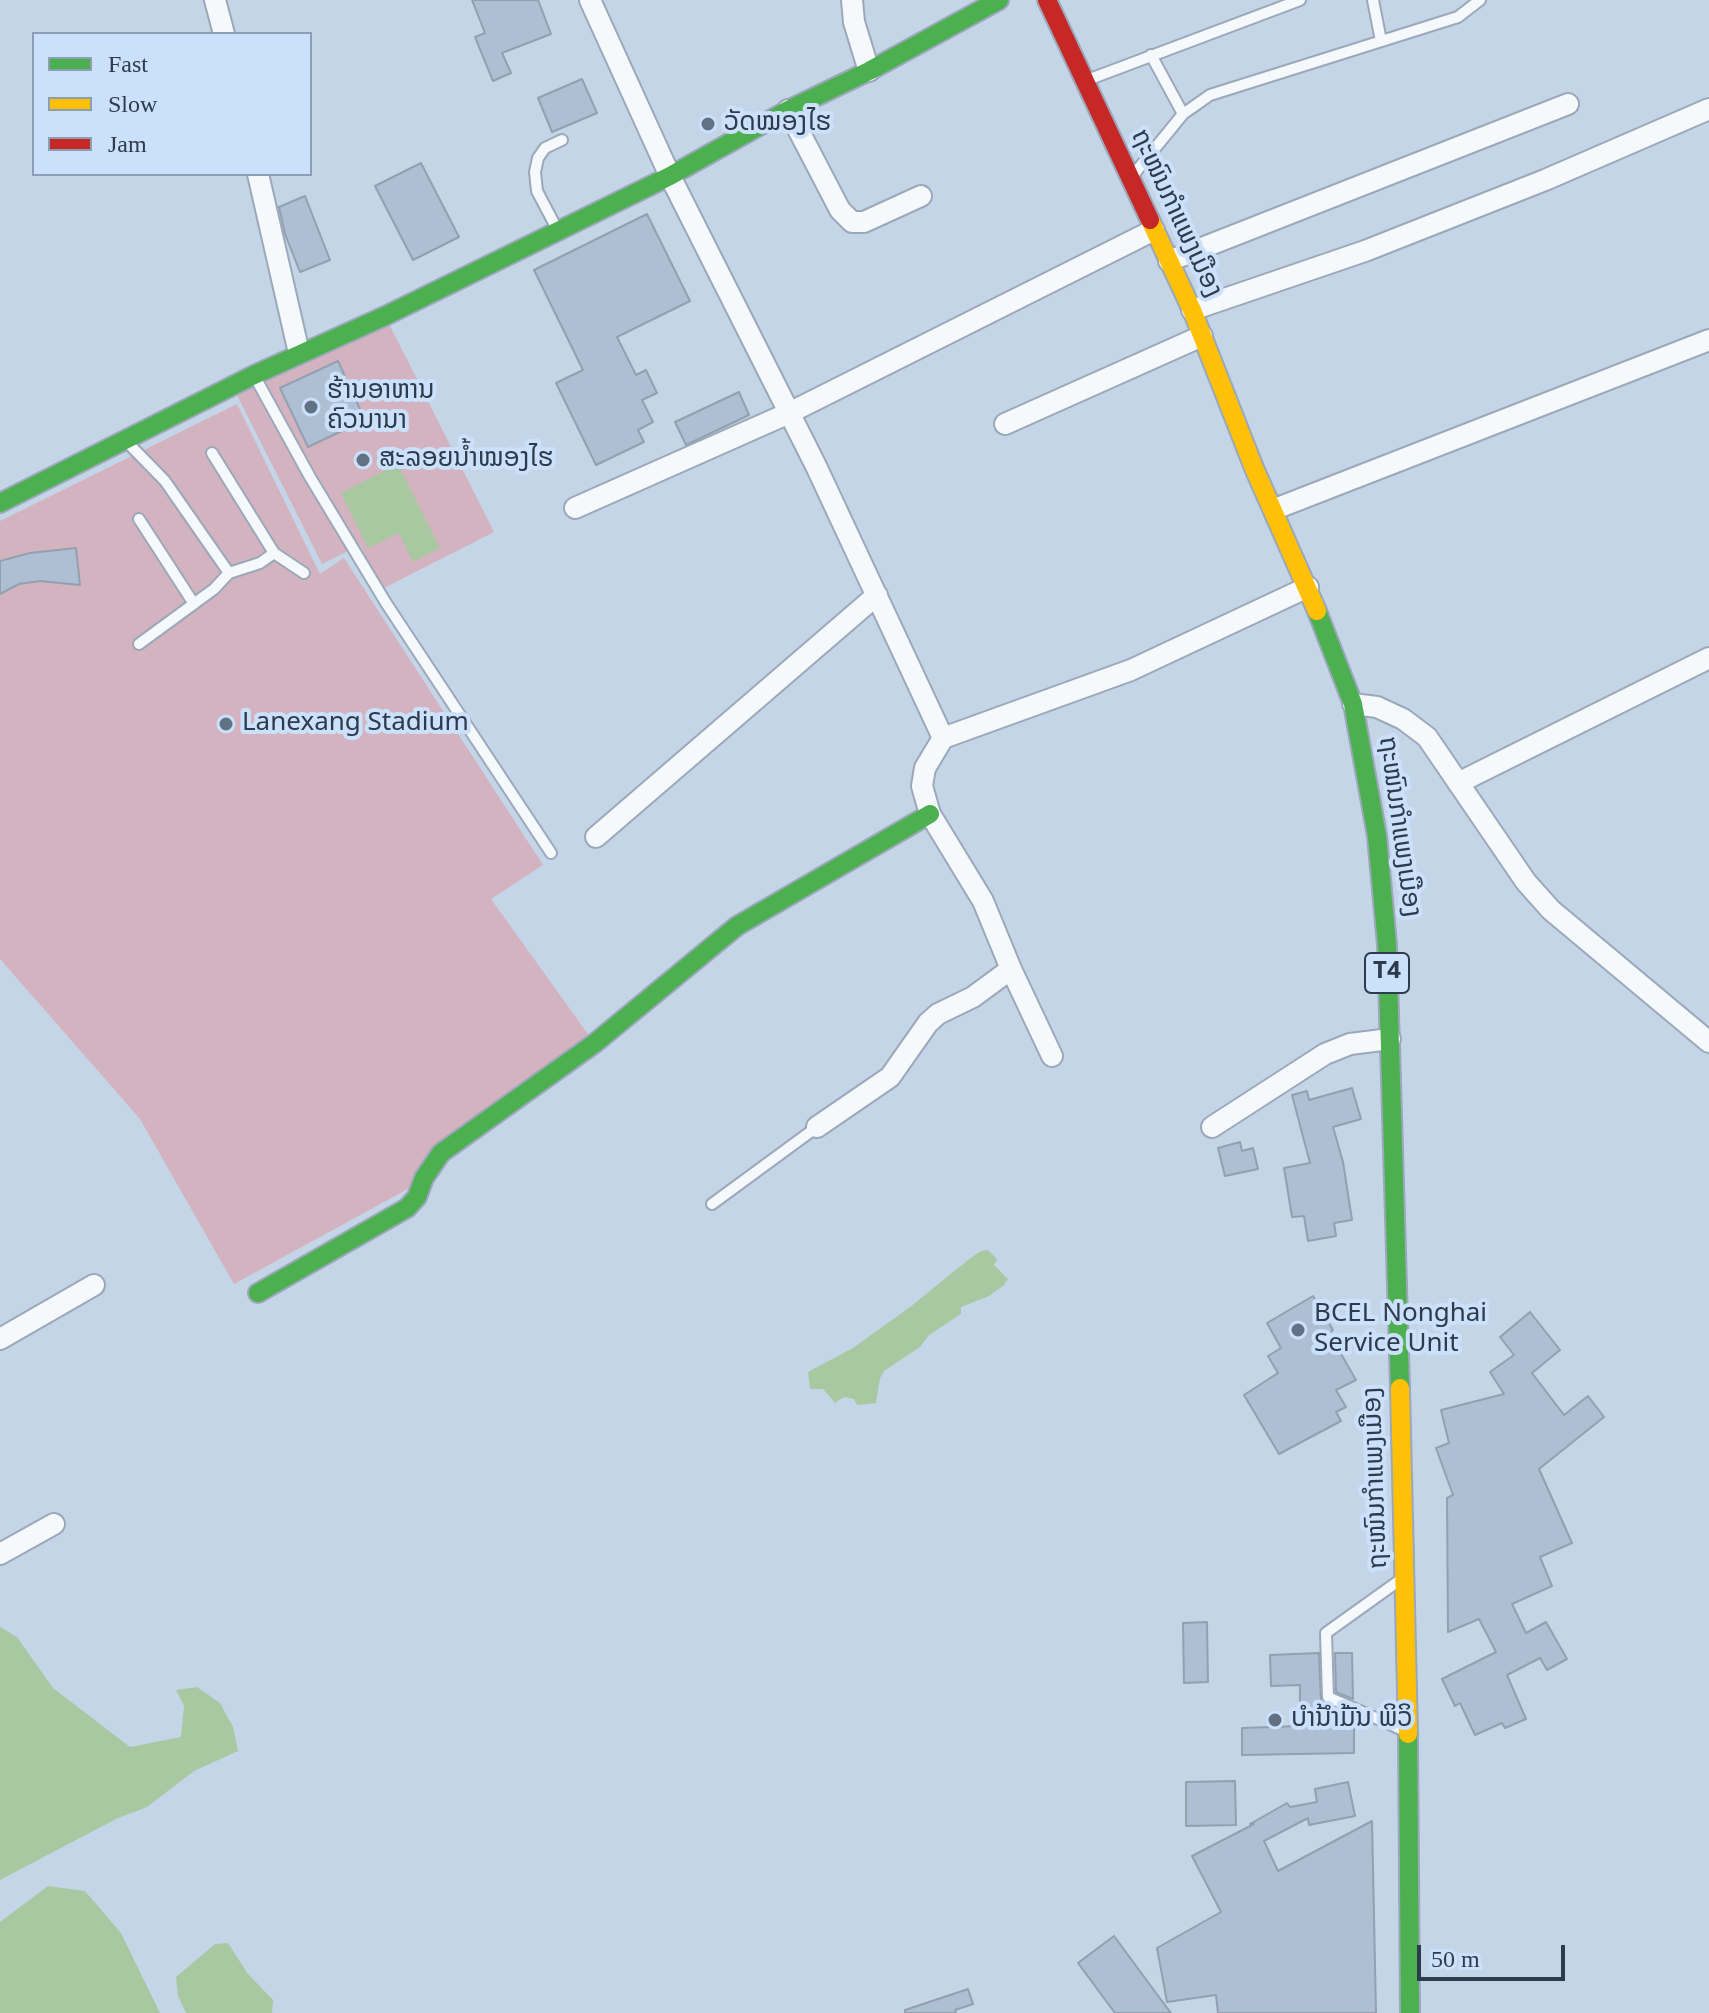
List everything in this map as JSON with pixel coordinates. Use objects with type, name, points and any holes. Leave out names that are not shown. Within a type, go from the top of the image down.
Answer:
[{"type":"main road","points":[[0,503],[299,353],[385,316],[670,176],[788,110],[869,71],[999,0]]},
{"type":"main road","name":"ຖະໜົນກຳແພງເມືອງ","points":[[1047,0],[1192,310],[1254,468],[1308,587],[1353,704],[1377,836],[1387,945],[1406,1576],[1410,2013]]},
{"type":"main road","points":[[258,1293],[407,1208],[417,1197],[424,1178],[441,1153],[595,1043],[737,926],[930,814]]},
{"type":"street","points":[[215,0],[223,32]]},
{"type":"street","points":[[590,0],[670,176],[789,413],[943,738]]},
{"type":"street","points":[[852,0],[854,22],[869,71]]},
{"type":"street","points":[[1169,261],[1568,104]]},
{"type":"street","points":[[1192,310],[1365,251],[1545,180],[1709,109]]},
{"type":"street","points":[[788,110],[840,210],[852,222],[864,222],[921,196]]},
{"type":"street","points":[[258,176],[299,353]]},
{"type":"street","points":[[575,508],[789,413],[1154,230]]},
{"type":"street","points":[[1005,424],[1202,336]]},
{"type":"street","points":[[1275,509],[1709,340]]},
{"type":"street","points":[[1052,1056],[983,901],[930,814],[922,786],[925,768],[943,738],[1131,670],[1308,587]]},
{"type":"street","points":[[596,837],[877,595]]},
{"type":"street","points":[[1458,783],[1709,658]]},
{"type":"street","points":[[1353,704],[1377,707],[1403,719],[1427,737],[1526,882],[1551,910],[1709,1042]]},
{"type":"street","points":[[817,1127],[890,1077],[928,1023],[938,1014],[973,997],[1011,969]]},
{"type":"street","points":[[1212,1127],[1325,1054],[1350,1044],[1390,1039]]},
{"type":"street","points":[[0,1339],[94,1285]]},
{"type":"street","points":[[0,1554],[54,1524]]},
{"type":"lane","points":[[1085,81],[1300,0]]},
{"type":"lane","points":[[1373,0],[1381,41]]},
{"type":"lane","points":[[1130,179],[1183,114],[1210,95],[1458,17],[1480,0]]},
{"type":"lane","points":[[1151,55],[1183,114]]},
{"type":"lane","points":[[558,231],[537,191],[535,172],[538,158],[545,148],[562,140]]},
{"type":"lane","points":[[254,375],[310,477],[386,603],[551,853]]},
{"type":"lane","points":[[126,441],[165,481],[229,573]]},
{"type":"lane","points":[[212,453],[274,553],[304,573]]},
{"type":"lane","points":[[139,519],[194,604]]},
{"type":"lane","points":[[139,644],[214,589],[229,573],[260,563],[274,553]]},
{"type":"lane","points":[[712,1204],[817,1127]]},
{"type":"lane","points":[[1406,1576],[1326,1633],[1328,1697],[1408,1732]]},
{"type":"shaded area","name":"ສະລອຍນ້ຳໝອງໄຮ","points":[[385,316],[494,532],[382,589],[360,545],[322,564],[233,387]]},
{"type":"shaded area","name":"Lanexang Stadium","points":[[237,404],[320,574],[344,558],[543,865],[491,899],[590,1037],[417,1184],[234,1284],[140,1119],[0,959],[0,521]]},
{"type":"shaded area","points":[[398,464],[440,548],[413,562],[399,533],[368,548],[341,493]]},
{"type":"shaded area","points":[[988,1250],[997,1259],[994,1265],[1008,1279],[1004,1285],[989,1296],[961,1307],[961,1314],[884,1371],[876,1403],[857,1405],[854,1399],[844,1397],[835,1403],[823,1389],[810,1389],[808,1372],[853,1348],[968,1260]]},
{"type":"shaded area","points":[[0,1627],[17,1637],[53,1688],[130,1747],[181,1737],[184,1706],[176,1690],[197,1687],[220,1703],[233,1727],[238,1751],[194,1771],[147,1807],[116,1819],[0,1880]]},
{"type":"shaded area","points":[[48,1886],[85,1891],[121,1933],[160,2013],[0,2013],[0,1922]]},
{"type":"shaded area","points":[[228,1943],[248,1974],[273,2000],[272,2013],[186,2013],[178,1996],[176,1977],[215,1944]]},
{"type":"building","points":[[472,0],[538,0],[551,34],[502,53],[511,73],[493,81],[475,37],[485,33]]},
{"type":"building","points":[[582,79],[597,113],[552,132],[538,98]]},
{"type":"building","points":[[421,163],[459,237],[413,260],[375,186]]},
{"type":"building","points":[[305,196],[330,260],[300,272],[285,234],[279,207]]},
{"type":"building","points":[[647,214],[690,301],[617,337],[636,375],[646,370],[657,393],[642,400],[653,422],[638,430],[644,442],[596,465],[556,383],[583,370],[534,270]]},
{"type":"building","points":[[338,361],[365,420],[308,447],[280,388]]},
{"type":"building","points":[[739,392],[749,415],[686,445],[675,422]]},
{"type":"building","points":[[76,548],[80,585],[40,581],[19,584],[0,594],[0,561],[30,553]]},
{"type":"building","points":[[1352,1088],[1361,1119],[1333,1127],[1343,1162],[1352,1220],[1334,1223],[1336,1236],[1308,1241],[1304,1216],[1292,1217],[1284,1168],[1310,1163],[1292,1095],[1307,1091],[1309,1100]]},
{"type":"building","points":[[1240,1142],[1242,1151],[1253,1148],[1258,1169],[1225,1176],[1218,1148]]},
{"type":"building","points":[[1313,1296],[1333,1330],[1329,1333],[1356,1380],[1336,1390],[1346,1407],[1336,1412],[1341,1421],[1279,1454],[1244,1395],[1278,1373],[1268,1356],[1281,1348],[1267,1323]]},
{"type":"building","points":[[1530,1312],[1560,1350],[1532,1373],[1564,1415],[1588,1396],[1604,1417],[1539,1469],[1572,1543],[1540,1557],[1552,1586],[1512,1604],[1526,1633],[1546,1622],[1567,1659],[1547,1670],[1540,1658],[1507,1675],[1526,1719],[1505,1728],[1502,1723],[1475,1735],[1460,1703],[1455,1706],[1442,1679],[1496,1652],[1479,1619],[1448,1632],[1447,1498],[1453,1495],[1436,1448],[1449,1443],[1441,1410],[1504,1394],[1490,1372],[1514,1355],[1500,1337]]},
{"type":"building","points":[[1207,1622],[1208,1682],[1184,1683],[1183,1623]]},
{"type":"building","points":[[1319,1653],[1321,1701],[1354,1717],[1354,1753],[1242,1755],[1242,1728],[1300,1726],[1300,1685],[1271,1686],[1270,1655]]},
{"type":"building","points":[[1335,1653],[1352,1653],[1353,1699],[1336,1692]]},
{"type":"building","points":[[1235,1781],[1236,1825],[1186,1826],[1186,1782]]},
{"type":"building","points":[[1348,1782],[1355,1816],[1309,1825],[1308,1818],[1264,1841],[1278,1871],[1372,1821],[1376,2013],[1218,2013],[1216,1995],[1167,2002],[1157,1948],[1221,1912],[1192,1856],[1287,1803],[1290,1807],[1317,1802],[1315,1789]]},
{"type":"building","points":[[1114,1936],[1171,2013],[1115,2013],[1078,1963]]},
{"type":"building","points":[[968,1989],[973,2004],[955,2010],[956,2013],[905,2013],[905,2010]]},
{"type":"traffic: fast","points":[[0,503],[254,375],[385,316],[670,176],[788,110],[869,71],[999,0]]},
{"type":"traffic: fast","points":[[1317,611],[1353,704],[1377,836],[1387,945],[1400,1388]]},
{"type":"traffic: fast","points":[[258,1293],[407,1208],[417,1197],[424,1178],[441,1153],[595,1043],[737,926],[930,814]]},
{"type":"traffic: fast","points":[[1408,1734],[1410,2013]]},
{"type":"traffic: slow","points":[[1150,220],[1192,310],[1254,468],[1317,611]]},
{"type":"traffic: slow","points":[[1400,1388],[1408,1734]]},
{"type":"traffic: jam","points":[[1047,0],[1150,220]]},
{"type":"place","name":"ວັດໝອງໄຮ","points":[[708,124]]},
{"type":"place","name":"ຮ້ານອາຫານ ຄົວນານາ","points":[[311,407]]},
{"type":"place","name":"ສະລອຍນ້ຳໝອງໄຮ","points":[[363,460]]},
{"type":"place","name":"Lanexang Stadium","points":[[226,724]]},
{"type":"place","name":"BCEL Nonghai Service Unit","points":[[1298,1330]]},
{"type":"place","name":"ບຳ້ນຳ້ມັນ ພິວິ","points":[[1275,1720]]}]
